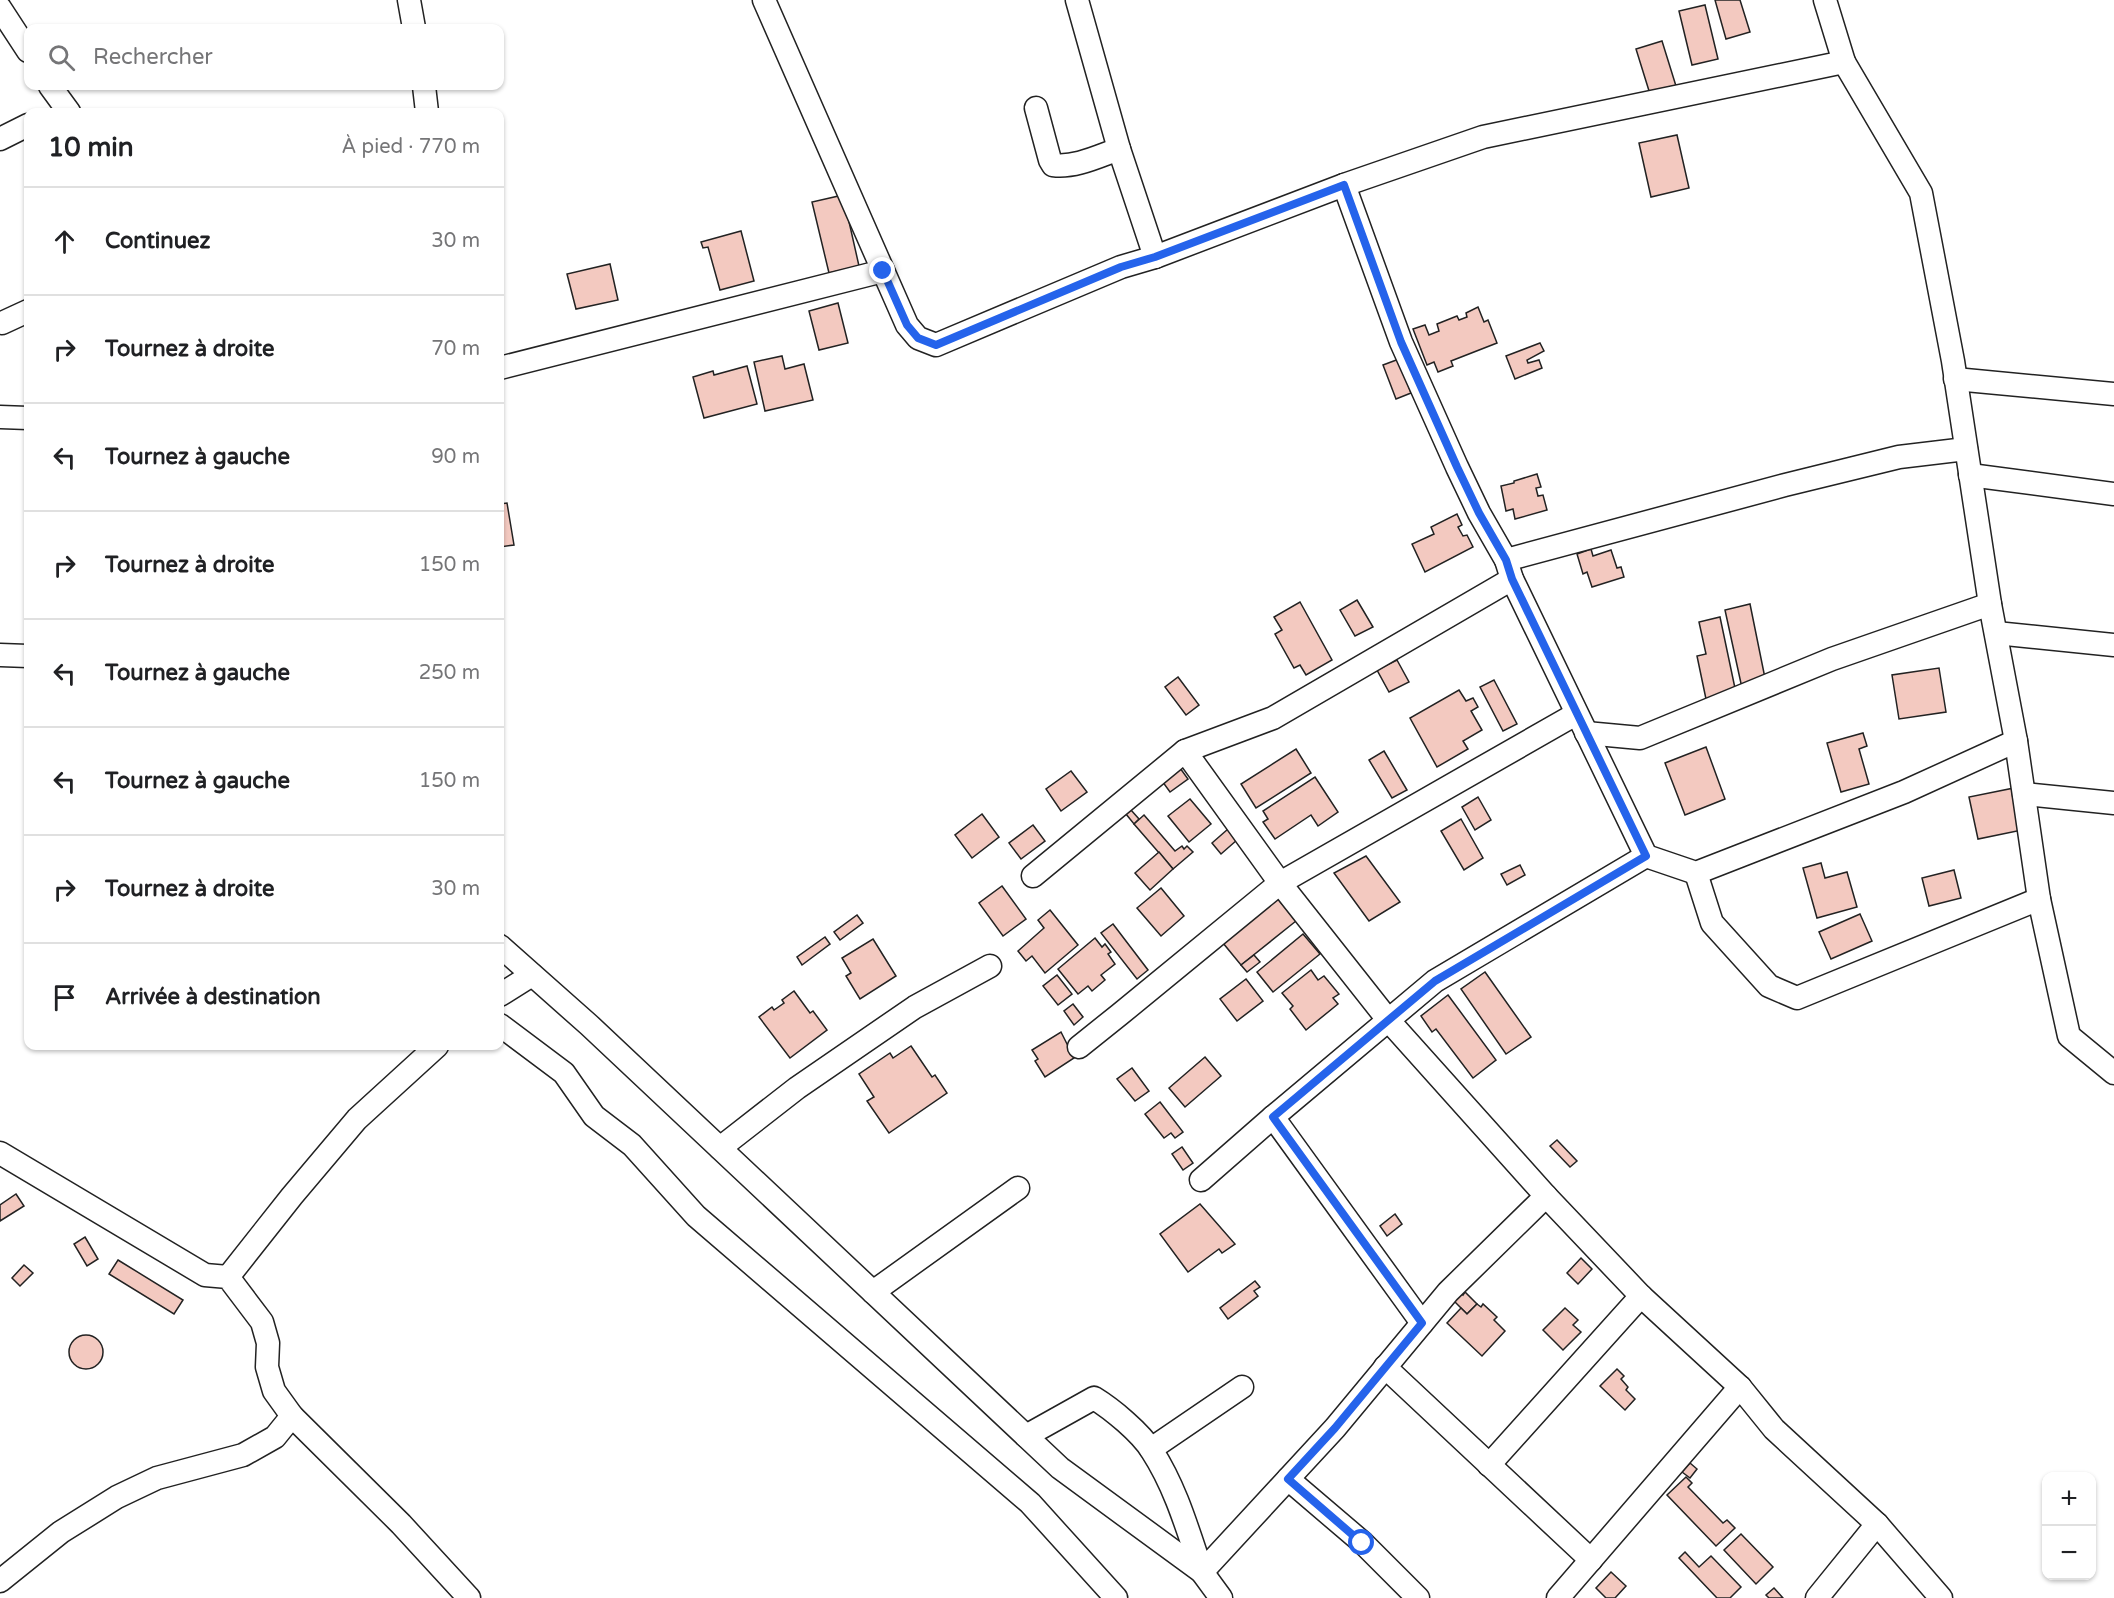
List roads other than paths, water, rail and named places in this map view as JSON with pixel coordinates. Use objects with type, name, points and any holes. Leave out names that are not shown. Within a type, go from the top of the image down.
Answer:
[{"type":"street","points":[[409,0],[413,24]]},
{"type":"street","points":[[764,0],[907,325],[918,338],[936,345],[1121,267],[1155,257],[1344,185],[1483,137],[1844,62]]},
{"type":"street","points":[[1077,0],[1119,149],[1155,257]]},
{"type":"street","points":[[1825,0],[1844,62],[1921,193],[1955,379],[1990,604],[2016,741],[2039,899],[2069,1036],[2114,1073]]},
{"type":"street","points":[[1,10],[24,45]]},
{"type":"street","points":[[52,90],[60,108]]},
{"type":"street","points":[[424,90],[427,108]]},
{"type":"street","points":[[1036,108],[1053,165],[1062,166],[1119,149]]},
{"type":"street","points":[[0,139],[24,126]]},
{"type":"street","points":[[1344,185],[1401,342],[1474,504],[1509,569],[1646,856],[1696,873],[1904,792],[2016,741]]},
{"type":"street","points":[[504,367],[883,271]]},
{"type":"street","points":[[2,323],[24,313]]},
{"type":"street","points":[[1955,379],[2114,394]]},
{"type":"street","points":[[0,417],[24,418]]},
{"type":"street","points":[[1033,876],[1185,751],[1273,718],[1509,569],[1785,484],[1899,457],[1966,449]]},
{"type":"street","points":[[1970,475],[2114,494]]},
{"type":"street","points":[[1079,1047],[1280,883],[1581,724],[1640,738],[1832,659],[1990,604]]},
{"type":"street","points":[[1996,633],[2114,645]]},
{"type":"street","points":[[0,656],[24,656]]},
{"type":"street","points":[[1185,751],[1280,883],[1389,1021],[1546,1196],[1641,1296],[1740,1387],[1774,1429],[1877,1524],[1941,1598]]},
{"type":"street","points":[[2024,794],[2114,803]]},
{"type":"street","points":[[1201,1180],[1435,981],[1646,856]]},
{"type":"street","points":[[1696,873],[1712,922],[1769,986],[1797,998],[2039,899]]},
{"type":"street","points":[[504,950],[589,1025],[1060,1468],[1202,1572]]},
{"type":"street","points":[[720,1148],[797,1088],[915,1007],[990,966]]},
{"type":"street","points":[[504,992],[532,975]]},
{"type":"street","points":[[504,1028],[564,1073],[594,1116],[632,1144],[696,1216],[1030,1503],[1116,1598]]},
{"type":"street","points":[[228,1277],[357,1119],[433,1050]]},
{"type":"street","points":[[1273,1117],[1422,1323]]},
{"type":"street","points":[[0,1153],[205,1275],[228,1277],[262,1322],[267,1343],[267,1367],[274,1391],[292,1416],[401,1524],[469,1598]]},
{"type":"street","points":[[873,1292],[1018,1188]]},
{"type":"street","points":[[1202,1572],[1335,1428],[1448,1292],[1546,1196]]},
{"type":"street","points":[[1488,1465],[1641,1296]]},
{"type":"street","points":[[1385,1368],[1591,1560]]},
{"type":"street","points":[[1151,1449],[1242,1387]]},
{"type":"street","points":[[1558,1598],[1740,1387]]},
{"type":"street","points":[[1026,1436],[1094,1398],[1112,1410],[1151,1449],[1172,1488],[1202,1572],[1221,1598]]},
{"type":"street","points":[[0,1581],[61,1532],[117,1497],[157,1478],[243,1455],[275,1437],[292,1416]]},
{"type":"street","points":[[1288,1479],[1362,1543],[1405,1593]]},
{"type":"street","points":[[1817,1598],[1877,1524]]}]
